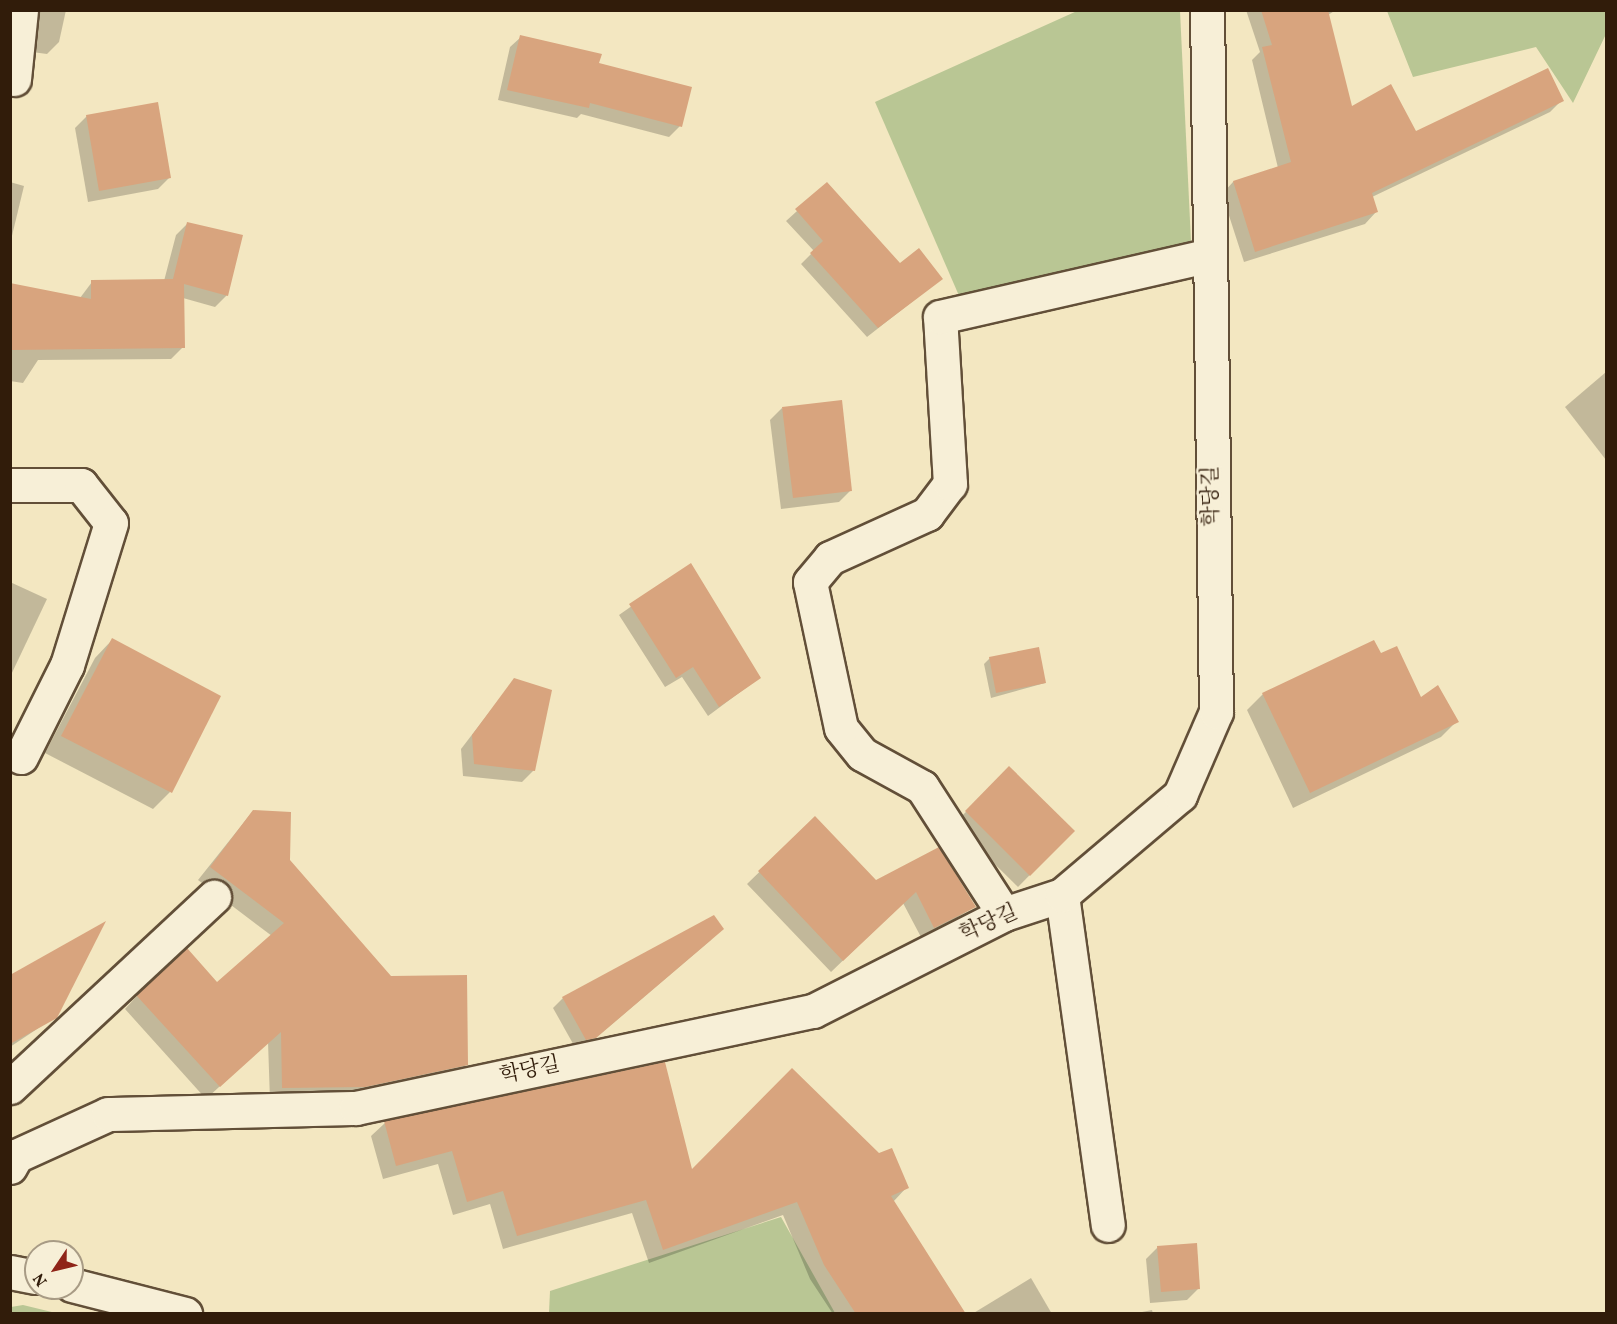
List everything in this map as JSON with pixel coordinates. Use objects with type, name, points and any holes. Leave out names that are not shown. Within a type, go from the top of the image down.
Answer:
[{"type":"street","points":[[14,79],[21,10]]},
{"type":"street","name":"학당길","points":[[10,1167],[16,1156],[108,1114],[356,1108],[813,1011],[1004,914],[1062,895],[1180,795],[1216,712],[1207,256],[1207,10]]},
{"type":"street","points":[[1004,914],[922,787],[862,754],[841,728],[810,582],[830,558],[927,514],[950,484],[940,317],[1207,256]]},
{"type":"street","points":[[10,485],[81,485],[111,523],[67,665],[21,757]]},
{"type":"street","points":[[1062,895],[1108,1225]]},
{"type":"street","points":[[10,1087],[214,897]]},
{"type":"street","points":[[84,1288],[185,1314]]},
{"type":"green space","points":[[1077,11],[1180,11],[1191,242],[960,298],[875,102]]},
{"type":"green space","points":[[1387,11],[1606,11],[1606,34],[1573,103],[1536,47],[1413,77]]},
{"type":"green space","points":[[781,1217],[835,1313],[549,1313],[550,1291]]},
{"type":"green space","points":[[23,1305],[56,1313],[11,1313],[11,1307]]},
{"type":"building","points":[[1261,10],[1328,10],[1352,106],[1391,84],[1416,131],[1548,68],[1564,101],[1372,193],[1378,212],[1255,252],[1233,181],[1291,162],[1262,47],[1272,45]]},
{"type":"building","points":[[520,35],[602,54],[599,63],[692,87],[682,127],[590,103],[589,108],[507,90]]},
{"type":"building","points":[[158,102],[171,178],[99,191],[86,115]]},
{"type":"building","points":[[827,182],[900,263],[919,248],[943,279],[878,328],[810,253],[823,241],[795,209]]},
{"type":"building","points":[[187,222],[243,235],[228,296],[184,284],[185,348],[10,350],[10,283],[91,299],[91,280],[173,279]]},
{"type":"building","points":[[842,400],[852,491],[793,498],[782,407]]},
{"type":"building","points":[[691,563],[761,678],[719,707],[693,667],[676,678],[629,604]]},
{"type":"building","points":[[112,638],[221,696],[172,793],[61,736]]},
{"type":"building","points":[[1374,640],[1381,653],[1397,646],[1421,697],[1438,685],[1459,722],[1310,793],[1262,693]]},
{"type":"building","points":[[1039,647],[1046,683],[996,693],[989,657]]},
{"type":"building","points":[[514,678],[552,690],[535,771],[474,764],[472,735]]},
{"type":"building","points":[[1009,766],[1075,831],[1030,876],[965,811]]},
{"type":"building","points":[[253,810],[291,812],[290,860],[391,976],[467,975],[468,1065],[365,1087],[282,1088],[281,1032],[220,1087],[136,995],[187,948],[217,982],[284,923],[210,867]]},
{"type":"building","points":[[815,816],[876,880],[939,847],[976,907],[934,928],[916,892],[843,961],[758,871]]},
{"type":"building","points":[[714,915],[724,929],[596,1038],[586,1040],[562,997]]},
{"type":"building","points":[[106,921],[57,1018],[10,1044],[10,975]]},
{"type":"building","points":[[665,1062],[692,1169],[792,1068],[879,1153],[892,1148],[909,1188],[891,1196],[966,1314],[856,1314],[824,1265],[797,1202],[663,1250],[646,1200],[517,1236],[503,1191],[467,1202],[452,1151],[396,1166],[384,1121]]},
{"type":"building","points":[[1197,1243],[1200,1289],[1161,1292],[1157,1246]]}]
